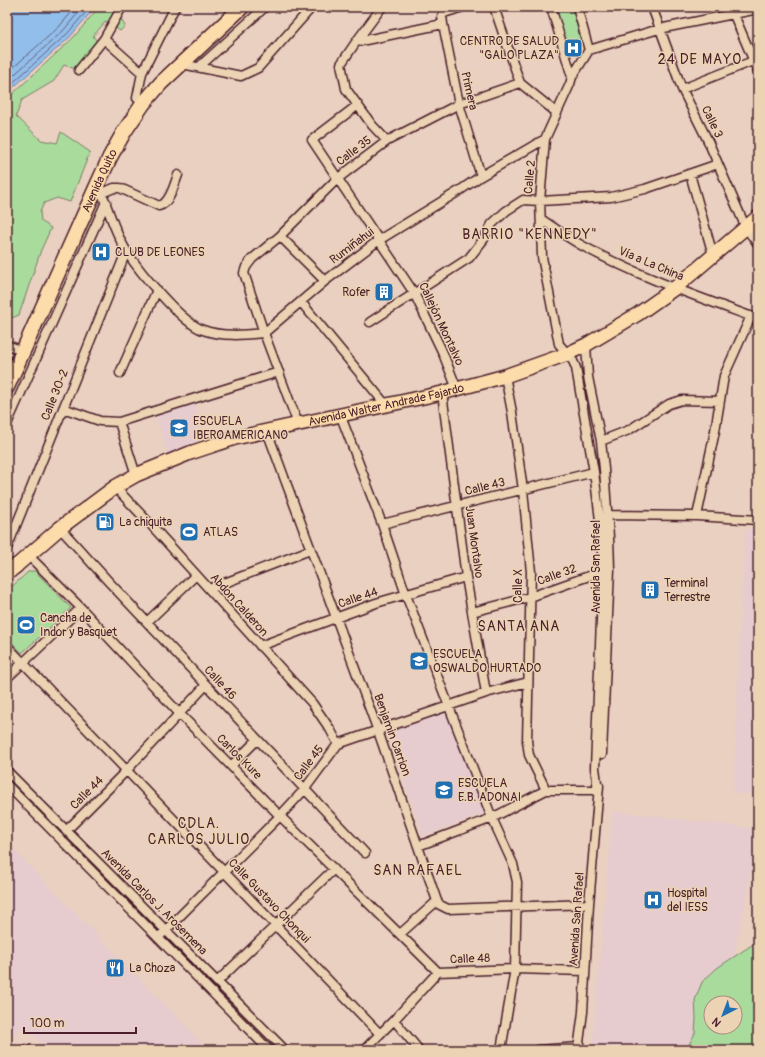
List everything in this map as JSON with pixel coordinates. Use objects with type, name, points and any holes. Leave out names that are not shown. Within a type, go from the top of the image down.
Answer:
[{"type":"highway","name":"Avenida Quito","points":[[7,387],[99,191],[110,157],[124,132],[143,104],[161,83],[242,7]]},
{"type":"main road","name":"Avenida Walter Andrade Fajardo","points":[[9,569],[60,528],[115,487],[136,475],[198,450],[235,438],[442,393],[505,376],[567,354],[586,345],[638,314],[675,288],[758,217]]},
{"type":"street","points":[[80,70],[104,39],[122,7]]},
{"type":"street","points":[[143,104],[137,98],[142,73],[175,7]]},
{"type":"street","points":[[198,67],[265,7]]},
{"type":"street","points":[[182,64],[241,76],[258,68],[312,7]]},
{"type":"street","points":[[382,7],[341,64],[346,89],[372,125],[387,141]]},
{"type":"street","points":[[356,42],[443,24],[442,16],[444,13],[463,7]]},
{"type":"street","points":[[494,7],[520,83],[557,113]]},
{"type":"street","points":[[551,7],[572,77]]},
{"type":"street","points":[[577,7],[589,50],[659,29],[758,9]]},
{"type":"street","name":"Calle 3","points":[[654,8],[659,29],[682,88],[708,141],[746,228],[758,244]]},
{"type":"street","points":[[734,15],[756,60],[758,70]]},
{"type":"street","name":"Primera","points":[[443,24],[459,104],[481,176]]},
{"type":"street","points":[[104,39],[142,73]]},
{"type":"street","name":"Calle 2","points":[[567,354],[560,344],[543,264],[540,201],[545,139],[572,77],[589,50]]},
{"type":"street","points":[[682,88],[756,60]]},
{"type":"street","name":"Calle 35","points":[[264,333],[244,273],[246,266],[252,259],[280,236],[337,179],[387,141],[459,104],[520,83]]},
{"type":"street","name":"Callejón Montalvo","points":[[358,105],[312,140],[414,293],[442,351],[457,389]]},
{"type":"street","name":"Rumiñahui","points":[[264,333],[325,281],[379,240],[481,176],[545,139]]},
{"type":"street","points":[[370,322],[469,258],[484,239],[492,224],[506,211],[522,200],[540,201],[611,196],[646,189],[718,164]]},
{"type":"street","points":[[690,174],[714,255]]},
{"type":"street","points":[[178,175],[168,200],[163,205],[159,206],[120,188],[99,191],[106,202],[126,252],[165,300],[195,326],[204,330],[233,336],[264,333],[298,424]]},
{"type":"street","points":[[7,424],[106,202]]},
{"type":"street","name":"Vía a La China","points":[[541,219],[587,248],[620,265],[675,288],[754,317]]},
{"type":"street","points":[[280,236],[325,281]]},
{"type":"street","name":"Calle 30-2","points":[[7,548],[126,252]]},
{"type":"street","points":[[120,373],[157,290]]},
{"type":"street","points":[[301,302],[386,405]]},
{"type":"street","points":[[697,516],[715,431],[724,376],[754,317]]},
{"type":"street","name":"Avenida San Rafael","points":[[579,1049],[583,1012],[589,904],[598,790],[601,770],[610,569],[608,516],[601,441],[588,377],[586,345]]},
{"type":"street","points":[[8,347],[23,351]]},
{"type":"street","name":"Avenida San Rafael","points":[[567,354],[573,361],[576,368],[594,472],[600,520],[603,571],[595,768],[598,790]]},
{"type":"street","points":[[63,408],[100,421],[119,422],[279,372]]},
{"type":"street","name":"Calle X","points":[[505,376],[512,412],[523,490],[531,572],[528,750],[546,790]]},
{"type":"street","name":"Juan Montalvo","points":[[442,393],[466,577],[486,693]]},
{"type":"street","points":[[601,441],[629,430],[669,404],[682,400],[720,401]]},
{"type":"street","points":[[340,414],[382,524],[406,595],[492,818],[512,864],[517,882],[515,970],[501,1050]]},
{"type":"street","points":[[119,422],[136,475]]},
{"type":"street","name":"Benjamin Carrion","points":[[267,431],[378,731],[437,901]]},
{"type":"street","name":"Calle 43","points":[[382,524],[594,472]]},
{"type":"street","name":"Abdon Calderon","points":[[115,487],[312,703],[330,729],[338,744]]},
{"type":"street","points":[[608,516],[697,516],[758,520]]},
{"type":"street","name":"Calle 46","points":[[60,528],[206,686],[365,853]]},
{"type":"street","points":[[209,589],[310,550]]},
{"type":"street","name":"Carlos Kure","points":[[28,555],[81,608],[179,714],[438,972]]},
{"type":"street","name":"Calle 32","points":[[472,612],[530,597],[603,571]]},
{"type":"street","points":[[148,622],[196,575]]},
{"type":"street","name":"Calle 44","points":[[260,646],[376,603],[466,577]]},
{"type":"street","points":[[7,678],[81,608]]},
{"type":"street","name":"Calle Gustavo Chonqui","points":[[7,646],[126,771],[226,872],[380,1034]]},
{"type":"street","name":"Calle 45","points":[[158,938],[226,872],[280,816],[304,790],[338,744],[450,707],[486,693],[528,682]]},
{"type":"street","name":"Calle 44","points":[[66,831],[126,771],[206,686]]},
{"type":"street","points":[[231,766],[257,740]]},
{"type":"street","name":"Avenida Carlos J. Arosemena","points":[[7,771],[285,1050]]},
{"type":"street","name":"Avenida Carlos J. Arosemena","points":[[7,785],[269,1050]]},
{"type":"street","points":[[418,846],[492,818],[546,790],[598,790]]},
{"type":"street","points":[[217,982],[334,869]]},
{"type":"street","points":[[400,934],[437,901],[440,905],[448,909],[589,904]]},
{"type":"street","name":"Calle 48","points":[[364,1050],[438,972],[515,970],[585,971]]},
{"type":"street","points":[[394,1020],[419,1050]]},
{"type":"street","points":[[538,1050],[579,1049]]},
{"type":"shaded area","name":"ESCUELA IBEROAMERICANO","points":[[194,401],[202,427],[196,430],[199,441],[168,454],[155,413]]},
{"type":"shaded area","points":[[745,529],[758,529],[758,795],[733,793]]},
{"type":"shaded area","name":"ESCUELA E.B. ADONAI","points":[[449,709],[488,812],[423,836],[387,731]]},
{"type":"shaded area","points":[[613,811],[758,829],[758,840],[726,995],[703,995],[703,1035],[712,1035],[715,1050],[592,1050]]},
{"type":"shaded area","points":[[7,843],[208,1049],[207,1050],[48,1050],[24,1026],[7,1042]]},
{"type":"green space","points":[[99,7],[119,7],[119,16],[125,26],[120,31],[106,21],[93,36],[99,44],[76,69],[64,65],[54,81],[22,100],[16,116],[41,140],[57,143],[61,132],[90,152],[70,202],[57,198],[44,203],[40,212],[41,221],[51,228],[41,250],[19,315],[7,320],[7,99],[73,38]]},
{"type":"green space","points":[[553,7],[572,7],[581,39],[563,43]]},
{"type":"green space","points":[[35,571],[71,608],[22,653],[7,637],[7,591],[28,572]]},
{"type":"green space","points":[[758,941],[758,1050],[686,1050],[695,1033],[695,1000],[702,982],[717,968]]},
{"type":"water","points":[[7,7],[95,7],[70,37],[7,93]]},
{"type":"place","name":"CENTRO DE SALUD \"GALO PLAZA\"","points":[[573,48]]},
{"type":"place","name":"CLUB DE LEONES","points":[[101,252]]},
{"type":"place","name":"Rofer","points":[[384,292]]},
{"type":"place","name":"ESCUELA IBEROAMERICANO","points":[[179,428]]},
{"type":"place","name":"La chiquita","points":[[105,522]]},
{"type":"place","name":"ATLAS","points":[[189,532]]},
{"type":"place","name":"Terminal Terrestre","points":[[650,590]]},
{"type":"place","name":"Cancha de Indor y Basquet","points":[[26,625]]},
{"type":"place","name":"ESCUELA OSWALDO HURTADO","points":[[419,661]]},
{"type":"place","name":"ESCUELA E.B. ADONAI","points":[[444,790]]},
{"type":"place","name":"Hospital del IESS","points":[[653,900]]},
{"type":"place","name":"La Choza","points":[[115,968]]},
{"type":"district","name":"24 DE MAYO","points":[[700,59]]},
{"type":"district","name":"BARRIO \"KENNEDY\"","points":[[530,234]]},
{"type":"district","name":"SANTA ANA","points":[[519,626]]},
{"type":"district","name":"CDLA. CARLOS JULIO","points":[[199,832]]},
{"type":"district","name":"SAN RAFAEL","points":[[418,870]]}]
